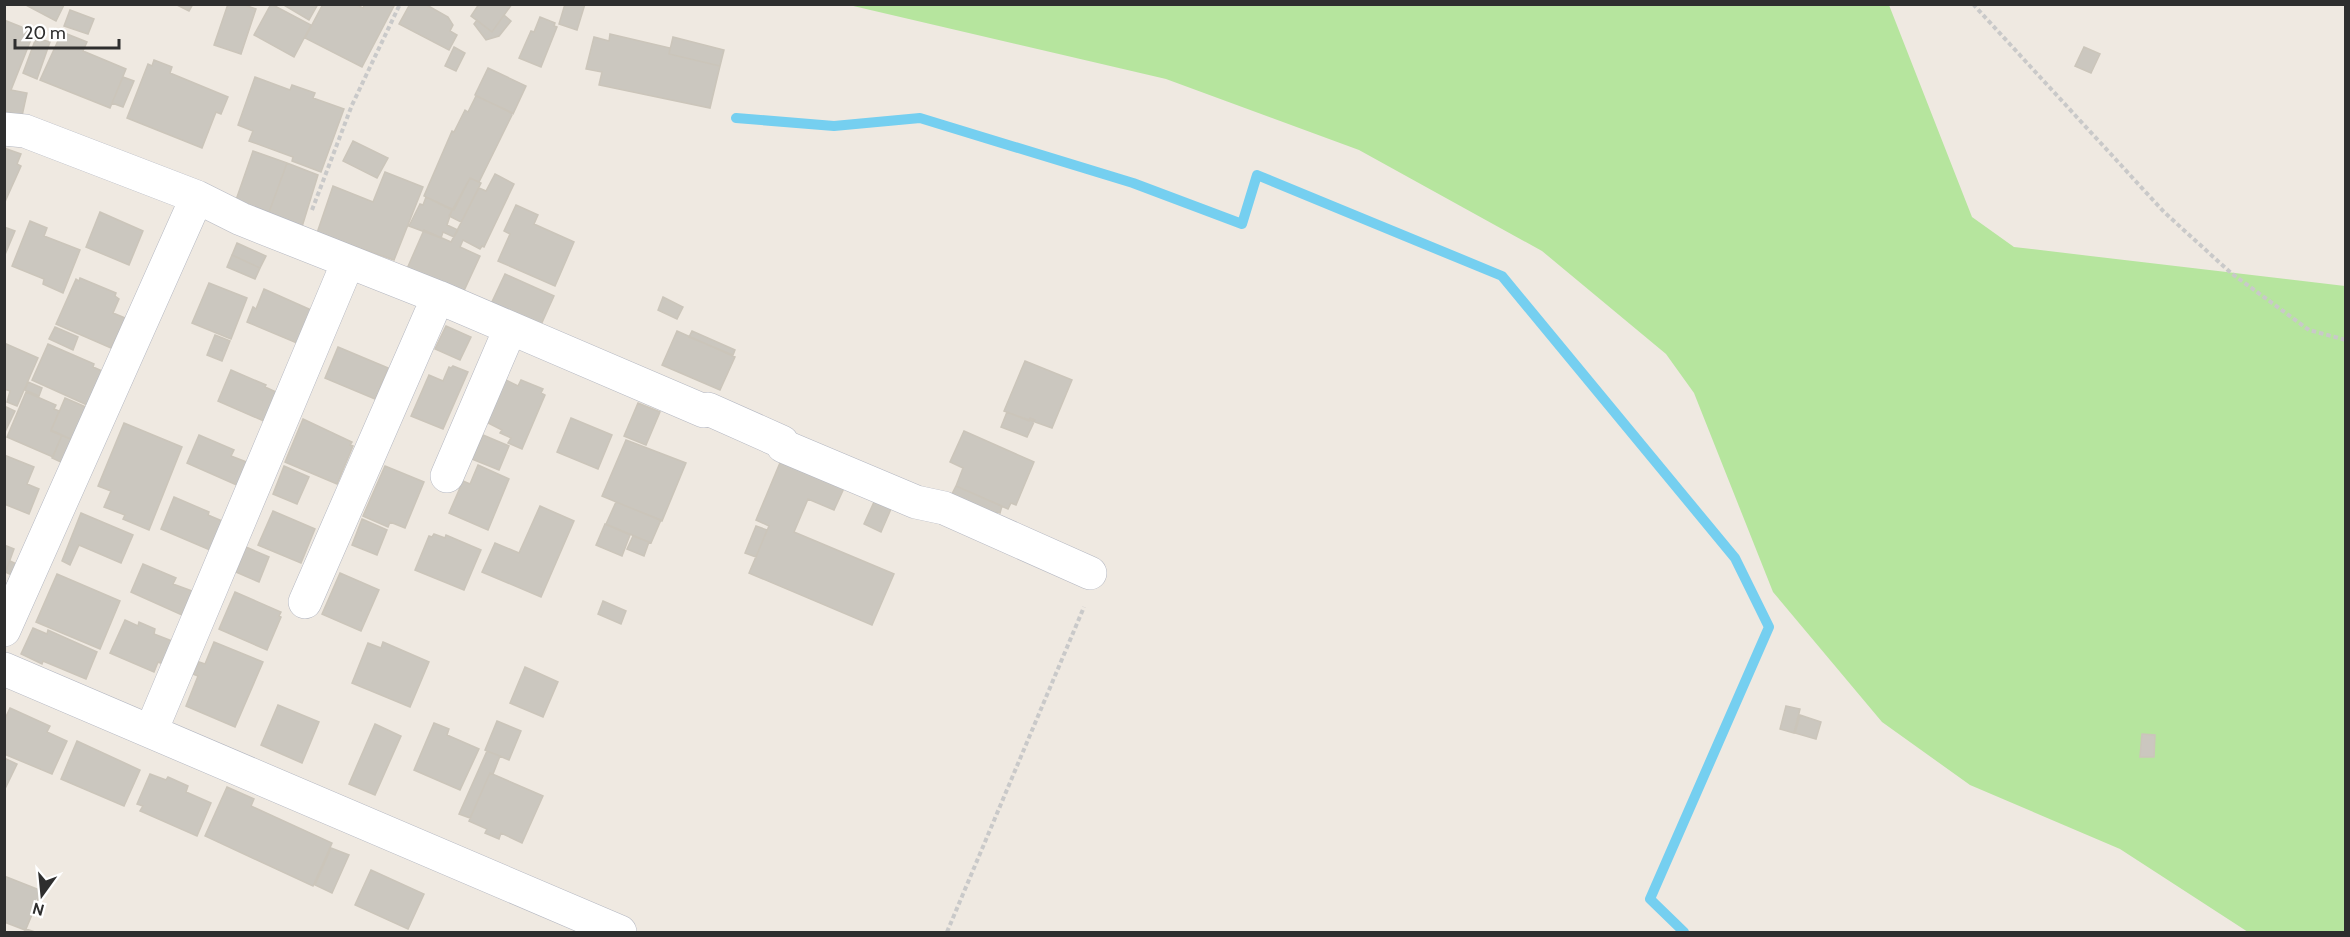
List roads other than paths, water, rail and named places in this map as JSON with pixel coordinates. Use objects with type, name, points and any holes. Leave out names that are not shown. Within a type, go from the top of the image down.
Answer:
[{"type":"street","points":[[4,129],[25,131],[197,197],[241,219],[438,297],[704,411],[708,409],[782,442],[783,446],[916,502],[944,508],[1090,573]]},
{"type":"street","points":[[4,630],[197,197]]},
{"type":"street","points":[[151,731],[348,262]]},
{"type":"street","points":[[305,602],[438,297]]},
{"type":"street","points":[[447,476],[510,329]]},
{"type":"street","points":[[4,669],[620,933]]},
{"type":"waterway","points":[[736,118],[834,126],[920,118],[1133,183],[1242,224],[1257,175],[1502,276],[1735,558],[1769,627],[1650,899],[1684,932]]}]
